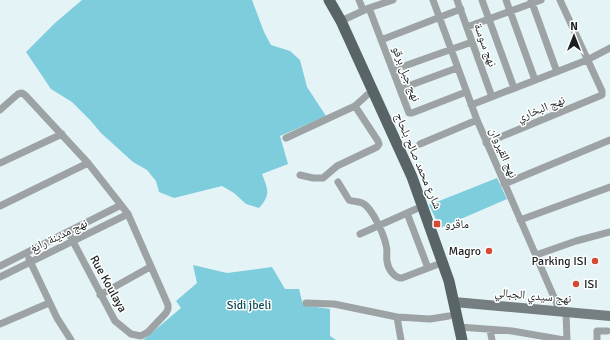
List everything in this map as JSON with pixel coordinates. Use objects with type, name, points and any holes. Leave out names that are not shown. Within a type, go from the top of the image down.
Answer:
[{"type":"main road","name":"شارع محمد صالح بلحاج","points":[[323,0],[339,30],[406,182],[417,213],[432,266],[444,290],[454,340]]},
{"type":"main road","name":"شارع محمد صالح بلحاج","points":[[329,0],[342,21],[412,177],[417,213],[450,281],[462,340]]},
{"type":"street","name":"نهج جبل برقو","points":[[359,0],[366,9],[381,40],[408,111],[412,113],[466,92]]},
{"type":"street","points":[[342,21],[366,9],[393,0]]},
{"type":"street","name":"نهج القيروان","points":[[433,0],[486,143],[563,312]]},
{"type":"street","name":"نهج سوسة","points":[[457,0],[492,97]]},
{"type":"street","points":[[482,0],[514,88]]},
{"type":"street","points":[[506,0],[535,80]]},
{"type":"street","points":[[467,27],[531,2],[541,0]]},
{"type":"street","points":[[560,0],[587,60]]},
{"type":"street","points":[[531,2],[557,72]]},
{"type":"street","points":[[381,40],[461,9]]},
{"type":"street","points":[[393,70],[450,48],[472,42]]},
{"type":"street","points":[[471,105],[587,60],[610,48]]},
{"type":"street","name":"نهج البخاري","points":[[486,143],[601,96],[602,93],[587,60]]},
{"type":"street","points":[[400,89],[457,68]]},
{"type":"street","name":"Rue Koulaya","points":[[0,110],[17,95],[22,93],[88,163],[128,214],[150,267],[168,304],[166,313],[143,336],[139,337],[134,335],[118,325],[100,295],[68,232]]},
{"type":"street","points":[[286,138],[355,106],[367,95]]},
{"type":"street","points":[[300,175],[313,178],[323,178],[343,162],[377,147],[379,144],[378,141],[355,106]]},
{"type":"street","points":[[420,144],[477,120]]},
{"type":"street","points":[[0,163],[62,134]]},
{"type":"street","points":[[504,184],[610,140]]},
{"type":"street","points":[[0,206],[88,163]]},
{"type":"street","points":[[338,182],[349,200],[360,202],[368,208],[386,245],[387,264],[394,276],[397,278],[402,278],[432,266]]},
{"type":"street","points":[[520,220],[610,187]]},
{"type":"street","name":"نهج مدينة رابغ","points":[[0,266],[121,205]]},
{"type":"street","points":[[360,234],[378,226],[417,213]]},
{"type":"street","name":"نهج مدينة رابغ","points":[[0,277],[128,214]]},
{"type":"street","points":[[536,255],[576,241],[610,232]]},
{"type":"street","points":[[27,253],[49,303],[71,340]]},
{"type":"street","points":[[100,295],[150,267]]},
{"type":"street","name":"نهج سيدي الجبالي","points":[[454,302],[610,316]]},
{"type":"street","points":[[0,324],[49,303]]},
{"type":"street","points":[[306,303],[334,304],[397,317],[430,319],[449,316]]},
{"type":"street","points":[[459,327],[565,340],[563,312]]},
{"type":"street","points":[[397,317],[401,340]]},
{"type":"street","points":[[490,330],[492,340]]},
{"type":"street","points":[[597,340],[597,331],[607,331]]},
{"type":"green space","points":[[82,0],[252,0],[264,32],[271,45],[290,51],[300,60],[307,87],[326,116],[280,136],[288,164],[262,174],[267,188],[267,195],[259,208],[246,204],[234,193],[222,186],[174,198],[159,192],[156,181],[147,170],[133,162],[101,133],[72,102],[51,89],[26,52],[55,23]]},
{"type":"green space","points":[[497,178],[507,199],[440,228],[429,205]]},
{"type":"green space","name":"Sidi jbeli","points":[[193,265],[227,273],[272,267],[285,289],[299,289],[303,305],[330,309],[330,336],[336,340],[143,340],[181,308],[176,301],[197,283]]},
{"type":"place","name":"ماقرو","points":[[437,224]]},
{"type":"place","name":"Magro","points":[[489,251]]},
{"type":"place","name":"Parking ISI","points":[[595,261]]},
{"type":"place","name":"ISI","points":[[576,284]]}]
